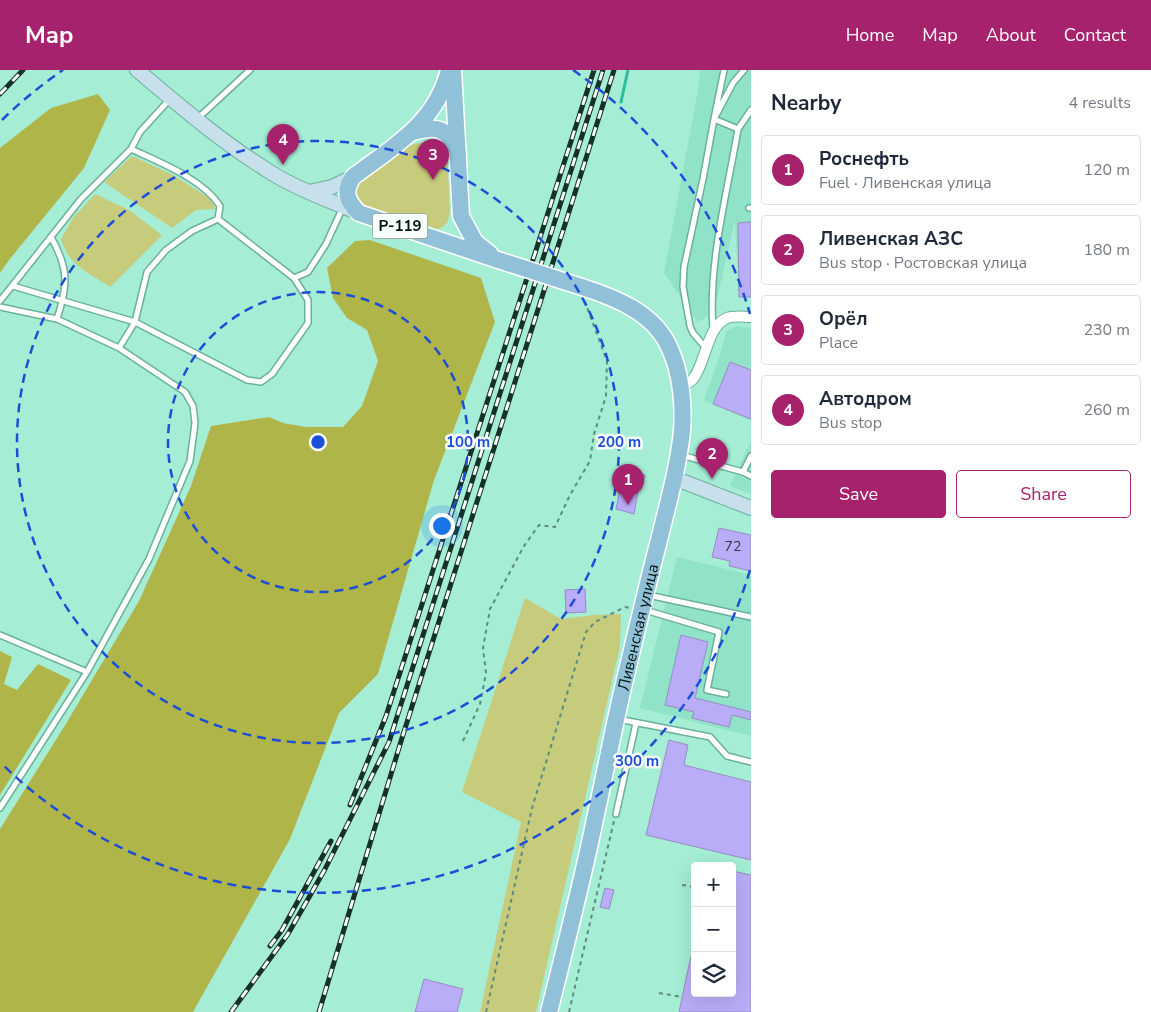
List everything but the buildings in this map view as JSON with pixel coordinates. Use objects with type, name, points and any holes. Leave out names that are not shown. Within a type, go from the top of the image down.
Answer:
[{"type":"main road","points":[[137,70],[196,119],[275,175],[308,192],[359,213]]},
{"type":"main road","points":[[308,192],[332,187],[353,177],[413,132],[427,116],[438,98],[449,70]]},
{"type":"main road","points":[[453,70],[461,216],[475,242],[498,260]]},
{"type":"main road","points":[[413,132],[427,128],[441,130],[451,137],[459,154]]},
{"type":"main road","name":"Р-119","points":[[353,177],[348,185],[347,192],[353,206],[359,213],[498,260]]},
{"type":"main road","name":"Р-119","points":[[440,240],[456,231],[461,216]]},
{"type":"main road","name":"Ливенская улица","points":[[498,260],[612,297],[626,304],[647,319],[658,330],[670,348],[680,387],[682,431],[674,478],[615,719],[594,827],[550,1012]]},
{"type":"main road","points":[[674,478],[751,508]]},
{"type":"street","points":[[680,387],[693,379],[713,332],[725,319],[733,316],[751,317]]},
{"type":"lane","points":[[196,119],[250,70]]},
{"type":"lane","points":[[706,349],[693,333],[690,326],[683,287],[684,267],[724,70]]},
{"type":"lane","points":[[714,119],[733,83],[744,70]]},
{"type":"lane","points":[[0,301],[81,199],[131,148],[140,132],[170,98]]},
{"type":"lane","points":[[713,332],[711,301],[713,274],[738,129],[751,110]]},
{"type":"lane","points":[[714,119],[738,129]]},
{"type":"lane","points":[[131,148],[178,170],[215,197],[220,206],[218,219]]},
{"type":"lane","points":[[294,278],[308,272],[326,244],[344,206]]},
{"type":"lane","points":[[13,286],[135,322],[247,380],[260,382],[272,374],[308,323],[308,300],[294,278],[218,219]]},
{"type":"lane","points":[[119,348],[135,322],[147,272],[166,250],[192,231],[218,219]]},
{"type":"lane","points":[[51,237],[62,256],[66,273],[63,301],[57,319]]},
{"type":"lane","points":[[0,307],[57,319],[119,348],[185,392],[193,406],[195,423],[190,461],[149,559],[87,672],[0,808]]},
{"type":"lane","points":[[678,454],[743,472],[751,476]]},
{"type":"lane","points":[[743,472],[751,456]]},
{"type":"lane","points":[[644,602],[751,616]]},
{"type":"lane","points":[[644,602],[719,632],[707,690],[726,694]]},
{"type":"lane","points":[[0,636],[87,672]]},
{"type":"lane","points":[[615,719],[710,737],[727,756],[751,762]]},
{"type":"lane","points":[[616,814],[636,723]]},
{"type":"path","points":[[463,741],[480,704],[486,673],[483,648],[490,609],[524,546],[539,525],[555,527],[570,495],[590,461],[594,434],[606,396],[607,360],[585,305],[582,287]]},
{"type":"path","points":[[486,1012],[532,808],[586,632],[595,622],[625,607],[644,602]]},
{"type":"path","points":[[569,1012],[616,814]]},
{"type":"path","points":[[682,885],[691,886]]},
{"type":"path","points":[[659,993],[682,997]]},
{"type":"shaded area","points":[[700,70],[751,70],[751,297],[739,297],[735,220],[714,312],[698,322],[664,273],[698,90]]},
{"type":"shaded area","points":[[424,142],[437,145],[447,152],[450,211],[447,223],[438,229],[429,230],[370,209],[359,202],[356,196],[357,184],[407,146]]},
{"type":"shaded area","points":[[132,156],[173,175],[209,198],[216,209],[196,210],[172,228],[104,182]]},
{"type":"shaded area","points":[[95,194],[129,210],[162,235],[110,287],[80,268],[69,256],[61,239],[73,218]]},
{"type":"shaded area","points":[[736,326],[751,328],[751,421],[704,400],[726,332]]},
{"type":"shaded area","points":[[751,441],[751,494],[730,486]]},
{"type":"shaded area","points":[[677,557],[751,575],[751,736],[640,708]]},
{"type":"shaded area","points":[[525,598],[561,619],[621,614],[620,646],[536,1012],[480,1012],[521,822],[462,792]]},
{"type":"green space","points":[[98,94],[110,110],[84,168],[0,273],[0,148],[51,108]]},
{"type":"green space","points":[[370,240],[481,278],[495,322],[434,480],[378,674],[339,713],[290,839],[193,1012],[0,1012],[0,829],[64,727],[139,601],[191,486],[211,426],[269,417],[283,423],[306,427],[343,427],[362,406],[378,361],[367,330],[347,318],[333,298],[327,268],[355,241]]},
{"type":"green space","points":[[0,651],[12,657],[4,684],[17,690],[38,664],[71,680],[0,795]]},
{"type":"waterway","points":[[621,102],[628,70]]},
{"type":"railway","points":[[0,94],[23,70]]},
{"type":"railway","points":[[350,805],[386,716],[594,70]]},
{"type":"railway","points":[[231,1012],[288,934],[324,871],[389,742],[603,70]]},
{"type":"railway","points":[[319,1012],[402,738],[614,70]]},
{"type":"railway","points":[[270,946],[282,930],[331,841]]},
{"type":"place","name":"Автодром","points":[[283,165]]},
{"type":"place","name":"Орёл","points":[[433,180]]},
{"type":"place","name":"Ливенская АЗС","points":[[712,479]]},
{"type":"place","name":"Роснефть","points":[[628,505]]}]
